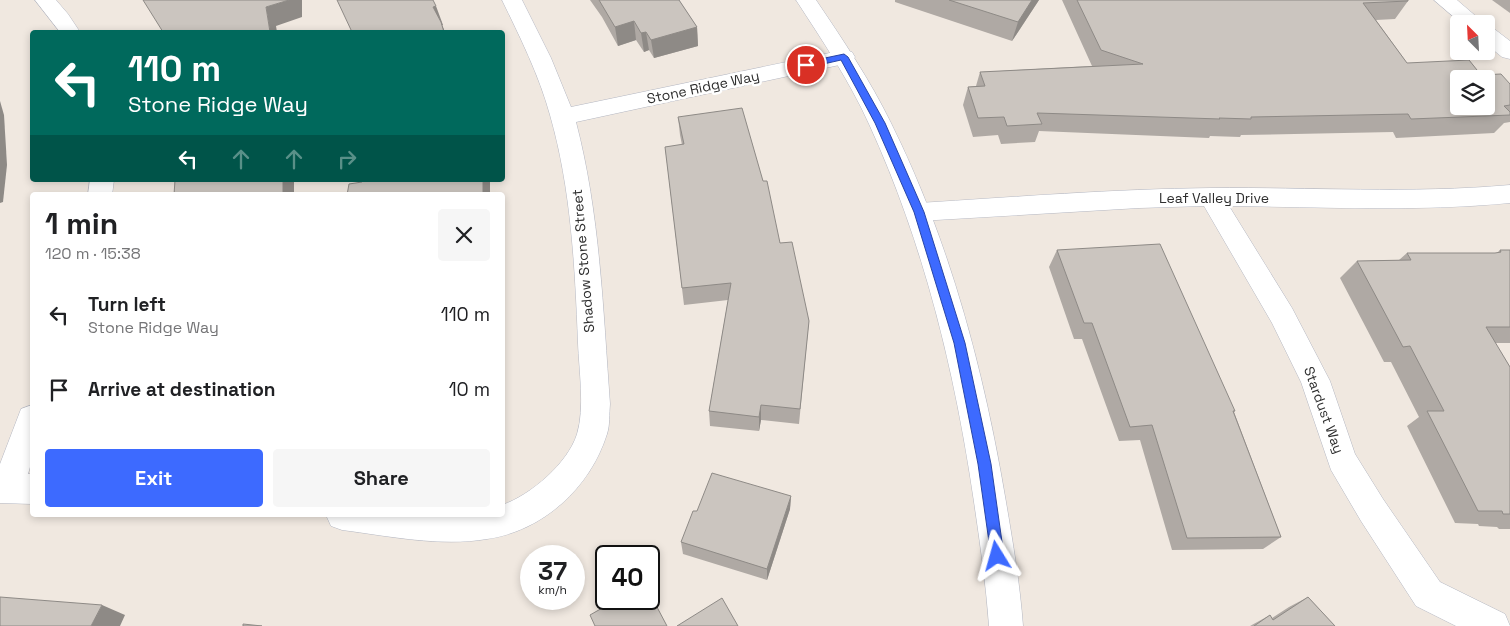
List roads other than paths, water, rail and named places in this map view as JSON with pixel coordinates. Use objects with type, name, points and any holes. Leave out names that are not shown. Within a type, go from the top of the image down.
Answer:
[{"type":"street","points":[[45,0],[69,30]]},
{"type":"street","name":"Shadow Stone Street","points":[[362,517],[451,526],[488,524],[521,513],[555,491],[580,462],[592,433],[595,404],[582,218],[562,117],[540,54],[512,0]]},
{"type":"street","points":[[806,0],[844,57],[880,123],[919,212],[962,352],[985,464],[1006,626]]},
{"type":"street","points":[[1444,0],[1463,15]]},
{"type":"street","points":[[1495,40],[1510,52]]},
{"type":"street","name":"Stone Ridge Way","points":[[562,117],[844,57]]},
{"type":"street","name":"Leaf Valley Drive","points":[[919,212],[1139,199],[1211,197],[1384,198],[1510,194]]},
{"type":"street","name":"Stardust Way","points":[[1211,197],[1282,316],[1315,381],[1342,460],[1372,510],[1428,594],[1493,626]]},
{"type":"street","points":[[13,489],[30,425]]}]
